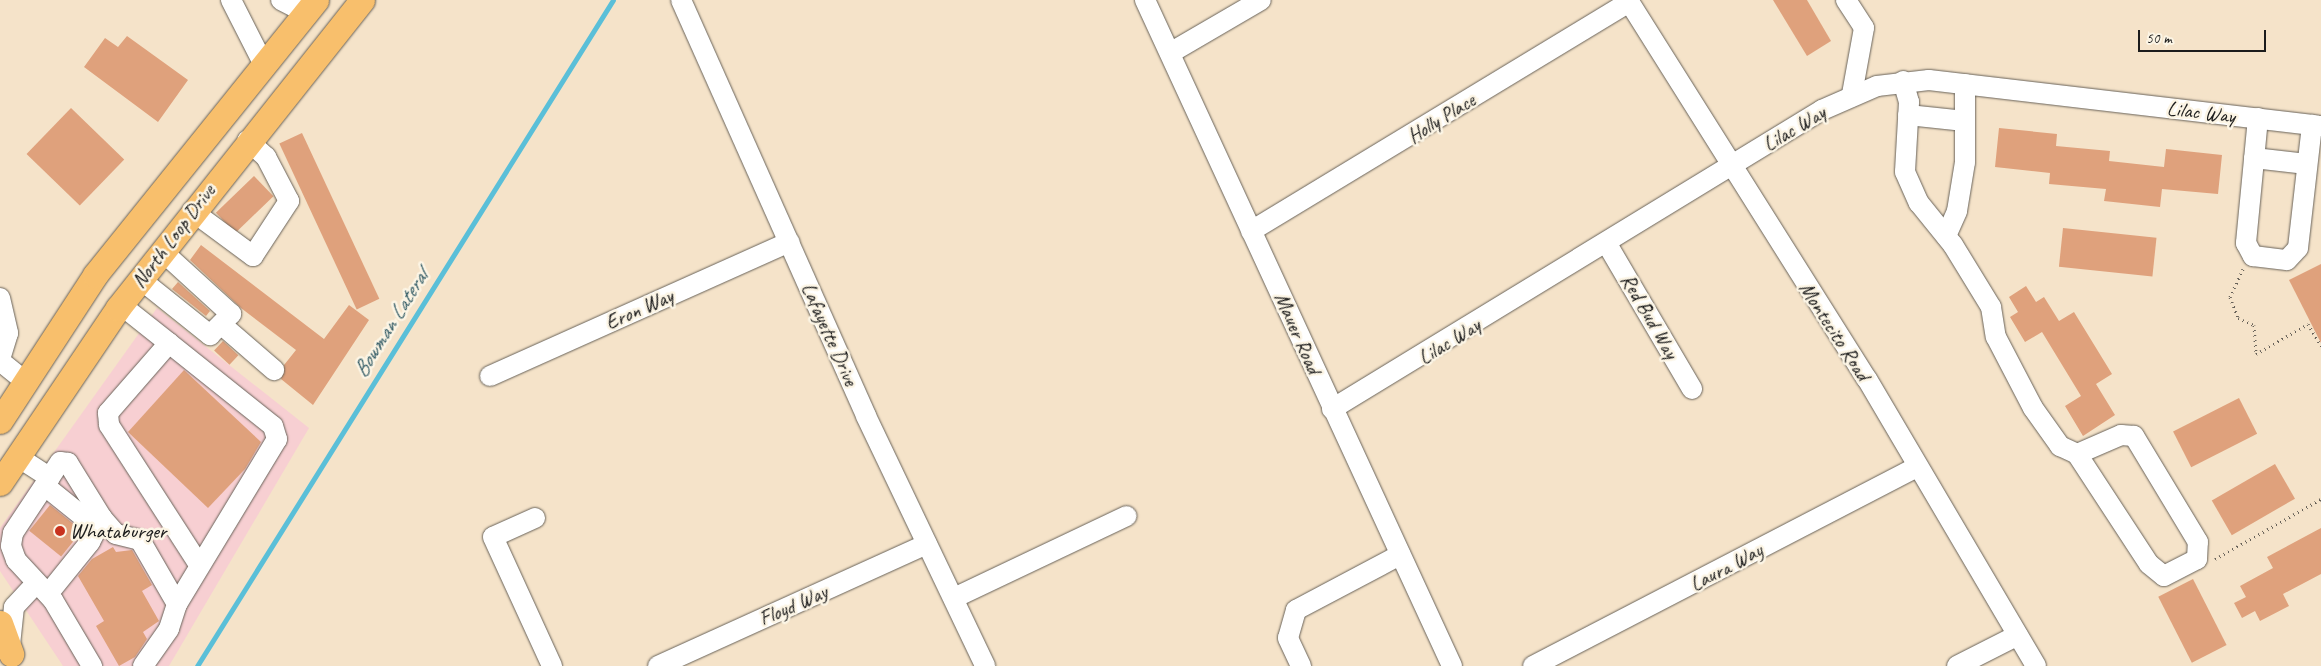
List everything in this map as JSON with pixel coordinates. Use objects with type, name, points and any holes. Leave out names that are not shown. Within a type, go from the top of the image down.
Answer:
[{"type":"main road","name":"North Loop Drive","points":[[0,483],[140,279],[241,148],[362,0]]},
{"type":"main road","name":"North Loop Drive","points":[[0,421],[95,275],[207,130],[310,6]]},
{"type":"main road","points":[[207,130],[241,148]]},
{"type":"main road","points":[[0,623],[10,654]]},
{"type":"street","points":[[231,0],[263,63]]},
{"type":"street","points":[[280,0],[310,6]]},
{"type":"street","name":"Lafayette Drive","points":[[681,0],[788,242],[985,666]]},
{"type":"street","name":"Mauer Road","points":[[1145,0],[1452,666]]},
{"type":"street","points":[[1170,53],[1261,0]]},
{"type":"street","points":[[1846,0],[1864,28],[1852,94]]},
{"type":"street","name":"Montecito Road","points":[[1628,1],[1734,165],[2036,666]]},
{"type":"street","name":"Holly Place","points":[[1251,231],[1628,1]]},
{"type":"street","points":[[1903,81],[1908,115],[1905,172],[1918,203],[1946,236],[1992,307],[1996,337],[2034,408],[2060,446],[2077,454],[2149,564],[2164,576],[2197,559],[2198,542],[2134,436],[2121,434],[2077,454]]},
{"type":"street","name":"Lilac Way","points":[[1332,409],[1608,244],[1852,94],[1903,81],[1965,84],[2316,126]]},
{"type":"street","points":[[1946,236],[1956,212],[1965,162],[1965,84]]},
{"type":"street","points":[[1908,115],[1965,121]]},
{"type":"street","points":[[2258,118],[2246,243],[2253,256],[2288,260],[2298,248],[2307,164],[2316,126]]},
{"type":"street","points":[[192,211],[253,256],[289,201],[266,157],[241,148]]},
{"type":"street","points":[[2254,158],[2307,164]]},
{"type":"street","name":"Eron Way","points":[[490,376],[788,242]]},
{"type":"street","name":"Red Bud Way","points":[[1608,244],[1692,389]]},
{"type":"street","points":[[140,279],[210,335],[222,325],[231,309],[162,250]]},
{"type":"street","points":[[0,298],[8,333],[0,360],[26,382]]},
{"type":"street","points":[[121,305],[277,430],[274,447],[198,563],[177,604],[168,630],[143,666]]},
{"type":"street","points":[[222,325],[274,370]]},
{"type":"street","points":[[169,343],[108,418],[198,563]]},
{"type":"street","points":[[18,457],[99,523],[116,534],[140,540],[177,604]]},
{"type":"street","points":[[92,666],[42,588],[16,560],[11,546],[13,533],[60,462],[68,463],[99,523]]},
{"type":"street","name":"Laura Way","points":[[1533,666],[1917,467]]},
{"type":"street","points":[[954,598],[1128,516]]},
{"type":"street","points":[[535,518],[492,537],[552,666]]},
{"type":"street","points":[[10,654],[14,607],[42,588],[99,523]]},
{"type":"street","name":"Floyd Way","points":[[658,666],[927,544]]},
{"type":"street","points":[[1301,666],[1288,638],[1296,610],[1400,555]]},
{"type":"street","points":[[1957,666],[2018,635]]},
{"type":"path","points":[[2246,243],[2242,275],[2230,297],[2238,318],[2254,324],[2256,354],[2308,324],[2321,346]]},
{"type":"path","points":[[2197,559],[2202,566],[2321,499]]},
{"type":"shaded area","points":[[157,308],[309,428],[169,666],[63,666],[0,571],[0,528]]},
{"type":"building","points":[[1773,0],[1807,0],[1831,41],[1807,56]]},
{"type":"building","points":[[127,36],[188,80],[158,122],[84,67],[105,38],[118,47]]},
{"type":"building","points":[[71,108],[124,159],[80,205],[27,154]]},
{"type":"building","points":[[1999,128],[2057,134],[2056,146],[2110,151],[2109,161],[2164,167],[2166,149],[2222,155],[2218,194],[2162,189],[2160,207],[2104,201],[2106,189],[2049,184],[2050,173],[1995,167]]},
{"type":"building","points":[[302,133],[379,299],[357,309],[279,144]]},
{"type":"building","points":[[254,176],[273,196],[235,233],[216,213]]},
{"type":"building","points":[[2063,228],[2156,238],[2152,277],[2059,267]]},
{"type":"building","points":[[201,245],[324,339],[349,305],[369,320],[313,405],[281,379],[284,365],[296,350],[241,308],[190,260]]},
{"type":"building","points":[[2321,264],[2321,343],[2289,280]]},
{"type":"building","points":[[178,282],[210,311],[206,316],[172,289]]},
{"type":"building","points":[[2026,286],[2036,302],[2044,297],[2059,321],[2074,312],[2112,374],[2096,384],[2115,415],[2083,436],[2065,406],[2081,396],[2042,332],[2025,342],[2010,317],[2018,312],[2009,297]]},
{"type":"building","points":[[223,341],[238,355],[229,365],[214,351]]},
{"type":"building","points":[[184,370],[261,442],[245,469],[208,508],[128,432]]},
{"type":"building","points":[[2239,398],[2257,434],[2191,467],[2173,432]]},
{"type":"building","points":[[2275,464],[2295,499],[2232,535],[2212,501]]},
{"type":"building","name":"Whataburger","points":[[50,505],[82,531],[61,556],[29,531]]},
{"type":"building","points":[[2321,528],[2321,574],[2283,594],[2289,606],[2260,621],[2255,611],[2242,618],[2234,603],[2246,597],[2240,586],[2273,568],[2267,557]]},
{"type":"building","points":[[113,547],[116,552],[132,550],[152,585],[142,591],[159,621],[143,632],[147,639],[135,657],[119,666],[96,626],[104,621],[78,576],[92,559]]},
{"type":"building","points":[[2193,579],[2227,645],[2192,663],[2158,597]]},
{"type":"waterway","name":"Bowman Lateral","points":[[197,666],[613,0]]},
{"type":"place","name":"Whataburger","points":[[60,531]]}]
